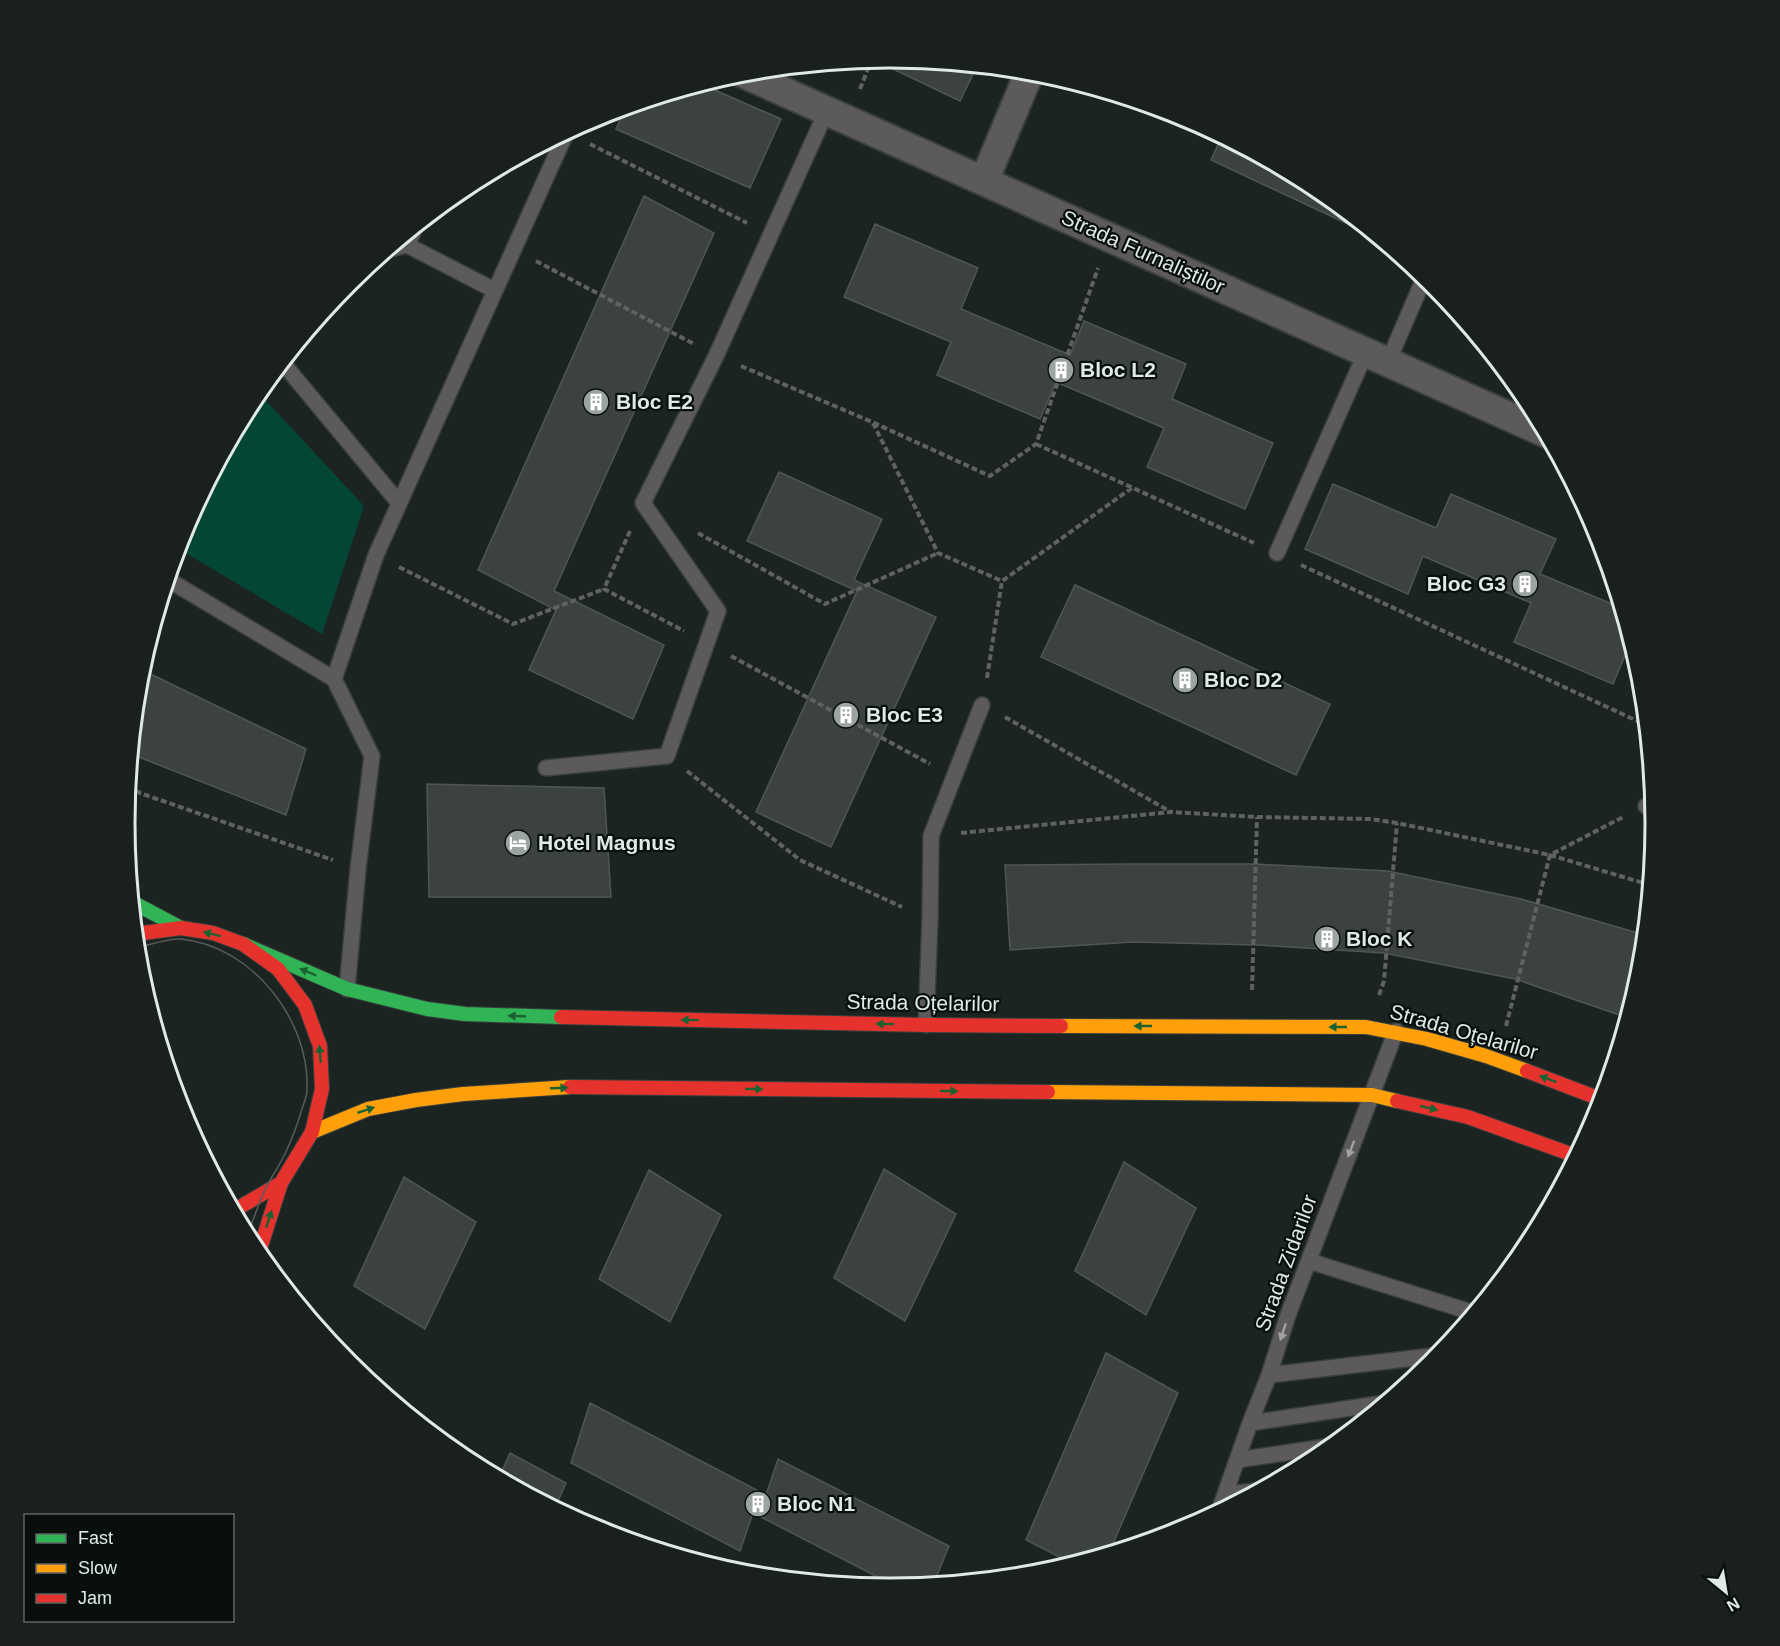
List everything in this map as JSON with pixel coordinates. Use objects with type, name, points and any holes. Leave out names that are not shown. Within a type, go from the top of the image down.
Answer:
[{"type":"main road","points":[[139,906],[181,928]]},
{"type":"main road","points":[[143,933],[181,928],[213,933],[243,944],[278,969],[305,1005],[309,1015],[320,1046],[322,1089],[312,1132],[281,1183],[262,1243]]},
{"type":"main road","name":"Strada Oțelarilor","points":[[243,944],[347,989],[427,1009],[465,1014],[926,1024],[1366,1027],[1396,1031],[1497,1059],[1594,1096]]},
{"type":"main road","points":[[312,1132],[368,1109],[406,1101],[463,1094],[562,1087],[1372,1095],[1468,1117],[1569,1154]]},
{"type":"main road","points":[[240,1207],[281,1183]]},
{"type":"street","name":"Strada Furnaliștilor","points":[[757,80],[1377,357],[1521,408]]},
{"type":"street","points":[[984,181],[1026,80]]},
{"type":"lane","points":[[546,768],[667,756],[718,611],[643,503],[716,356],[827,110]]},
{"type":"lane","points":[[334,679],[376,555],[562,142]]},
{"type":"lane","points":[[407,245],[409,241]]},
{"type":"lane","points":[[403,246],[407,245],[494,290]]},
{"type":"lane","points":[[1277,554],[1377,357],[1420,285]]},
{"type":"lane","points":[[287,368],[399,503]]},
{"type":"lane","points":[[174,583],[334,679],[372,756],[358,869],[347,989]]},
{"type":"lane","points":[[926,1024],[931,836],[982,705]]},
{"type":"lane","name":"Strada Zidarilor","points":[[1223,1501],[1288,1315],[1396,1031]]},
{"type":"lane","points":[[1309,1261],[1466,1311]]},
{"type":"lane","points":[[1269,1375],[1424,1357]]},
{"type":"lane","points":[[1250,1423],[1371,1405]]},
{"type":"lane","points":[[1237,1460],[1313,1449]]},
{"type":"lane","points":[[1226,1494],[1239,1493]]},
{"type":"path","points":[[576,136],[771,236]]},
{"type":"path","points":[[513,249],[716,356],[872,422],[990,476],[1036,444],[1109,236]]},
{"type":"path","points":[[872,422],[938,553],[1002,581]]},
{"type":"path","points":[[1036,444],[1134,487],[1639,722]]},
{"type":"path","points":[[1134,487],[1002,581],[982,705],[1171,812]]},
{"type":"path","points":[[376,555],[513,624],[604,589],[643,503]]},
{"type":"path","points":[[693,531],[825,604],[938,553]]},
{"type":"path","points":[[604,589],[707,642],[954,777]]},
{"type":"path","points":[[667,756],[800,860],[930,919]]},
{"type":"path","points":[[136,790],[358,869]]},
{"type":"path","points":[[1550,855],[1645,810]]},
{"type":"path","points":[[931,836],[1171,812],[1257,817],[1371,819],[1550,855],[1643,883]]},
{"type":"path","points":[[1251,1027],[1257,817]]},
{"type":"path","points":[[1366,1027],[1384,981],[1397,823]]},
{"type":"path","points":[[1497,1059],[1550,855]]},
{"type":"green space","points":[[265,399],[364,506],[322,634],[185,553],[212,489]]},
{"type":"building","points":[[891,68],[974,72],[960,101]]},
{"type":"building","points":[[712,89],[781,119],[750,188],[616,129],[621,118]]},
{"type":"building","points":[[1219,143],[1224,145],[1310,195],[1353,227],[1211,160]]},
{"type":"building","name":"Bloc E2","points":[[644,196],[714,233],[554,591],[664,645],[633,719],[529,670],[556,610],[478,570]]},
{"type":"building","name":"Bloc L2","points":[[875,224],[978,268],[961,309],[1070,355],[1084,321],[1186,364],[1172,399],[1273,443],[1245,509],[1147,467],[1164,428],[1056,382],[1040,419],[937,375],[951,342],[844,297]]},
{"type":"building","name":"Bloc E3","points":[[779,472],[882,519],[854,580],[936,617],[831,847],[756,812],[857,591],[747,541]]},
{"type":"building","name":"Bloc G3","points":[[1333,484],[1436,528],[1451,494],[1556,539],[1540,574],[1613,604],[1626,653],[1613,684],[1514,642],[1531,603],[1423,556],[1408,594],[1305,549]]},
{"type":"building","name":"Bloc D2","points":[[1075,585],[1330,704],[1296,775],[1041,657]]},
{"type":"building","points":[[150,674],[306,749],[286,815],[138,757]]},
{"type":"building","name":"Hotel Magnus","points":[[427,784],[604,788],[611,897],[429,897]]},
{"type":"building","name":"Bloc K","points":[[1255,864],[1388,871],[1521,899],[1637,933],[1621,1016],[1515,979],[1384,953],[1258,945],[1133,942],[1010,950],[1005,865]]},
{"type":"building","points":[[1124,1162],[1196,1208],[1146,1315],[1075,1271]]},
{"type":"building","points":[[884,1169],[956,1214],[905,1321],[834,1278]]},
{"type":"building","points":[[649,1170],[721,1215],[670,1322],[599,1279]]},
{"type":"building","points":[[404,1177],[476,1222],[425,1329],[354,1286]]},
{"type":"building","points":[[1106,1353],[1178,1393],[1113,1544],[1062,1558],[1026,1540]]},
{"type":"building","name":"Bloc N1","points":[[590,1403],[766,1495],[778,1459],[949,1546],[936,1577],[879,1578],[753,1513],[740,1551],[571,1463]]},
{"type":"building","points":[[510,1453],[566,1483],[558,1502],[502,1471]]},
{"type":"tram line","points":[[145,946],[181,939],[207,945],[231,956],[253,971],[272,991],[287,1013],[299,1038],[305,1064],[306,1098],[296,1128],[263,1194],[251,1226]]},
{"type":"traffic: fast","points":[[139,906],[181,928]]},
{"type":"traffic: fast","points":[[243,944],[347,989],[427,1009],[465,1014],[561,1017]]},
{"type":"traffic: slow","points":[[1061,1026],[1366,1027],[1427,1039],[1527,1071]]},
{"type":"traffic: slow","points":[[312,1132],[368,1109],[416,1100],[463,1094],[570,1087]]},
{"type":"traffic: slow","points":[[1048,1092],[1372,1095],[1397,1101]]},
{"type":"traffic: jam","points":[[143,933],[181,928],[213,933],[243,944],[278,969],[305,1005],[320,1046],[322,1089],[312,1132],[281,1183],[240,1207]]},
{"type":"traffic: jam","points":[[561,1017],[1061,1026]]},
{"type":"traffic: jam","points":[[1527,1071],[1594,1096]]},
{"type":"traffic: jam","points":[[570,1087],[1048,1092]]},
{"type":"traffic: jam","points":[[1397,1101],[1468,1117],[1569,1154]]},
{"type":"traffic: jam","points":[[262,1243],[281,1183]]},
{"type":"place","name":"Bloc L2","points":[[1061,370]]},
{"type":"place","name":"Bloc E2","points":[[596,402]]},
{"type":"place","name":"Bloc G3","points":[[1525,584]]},
{"type":"place","name":"Bloc D2","points":[[1185,680]]},
{"type":"place","name":"Bloc E3","points":[[846,715]]},
{"type":"place","name":"Hotel Magnus","points":[[518,843]]},
{"type":"place","name":"Bloc K","points":[[1327,939]]},
{"type":"place","name":"Bloc N1","points":[[758,1504]]}]
